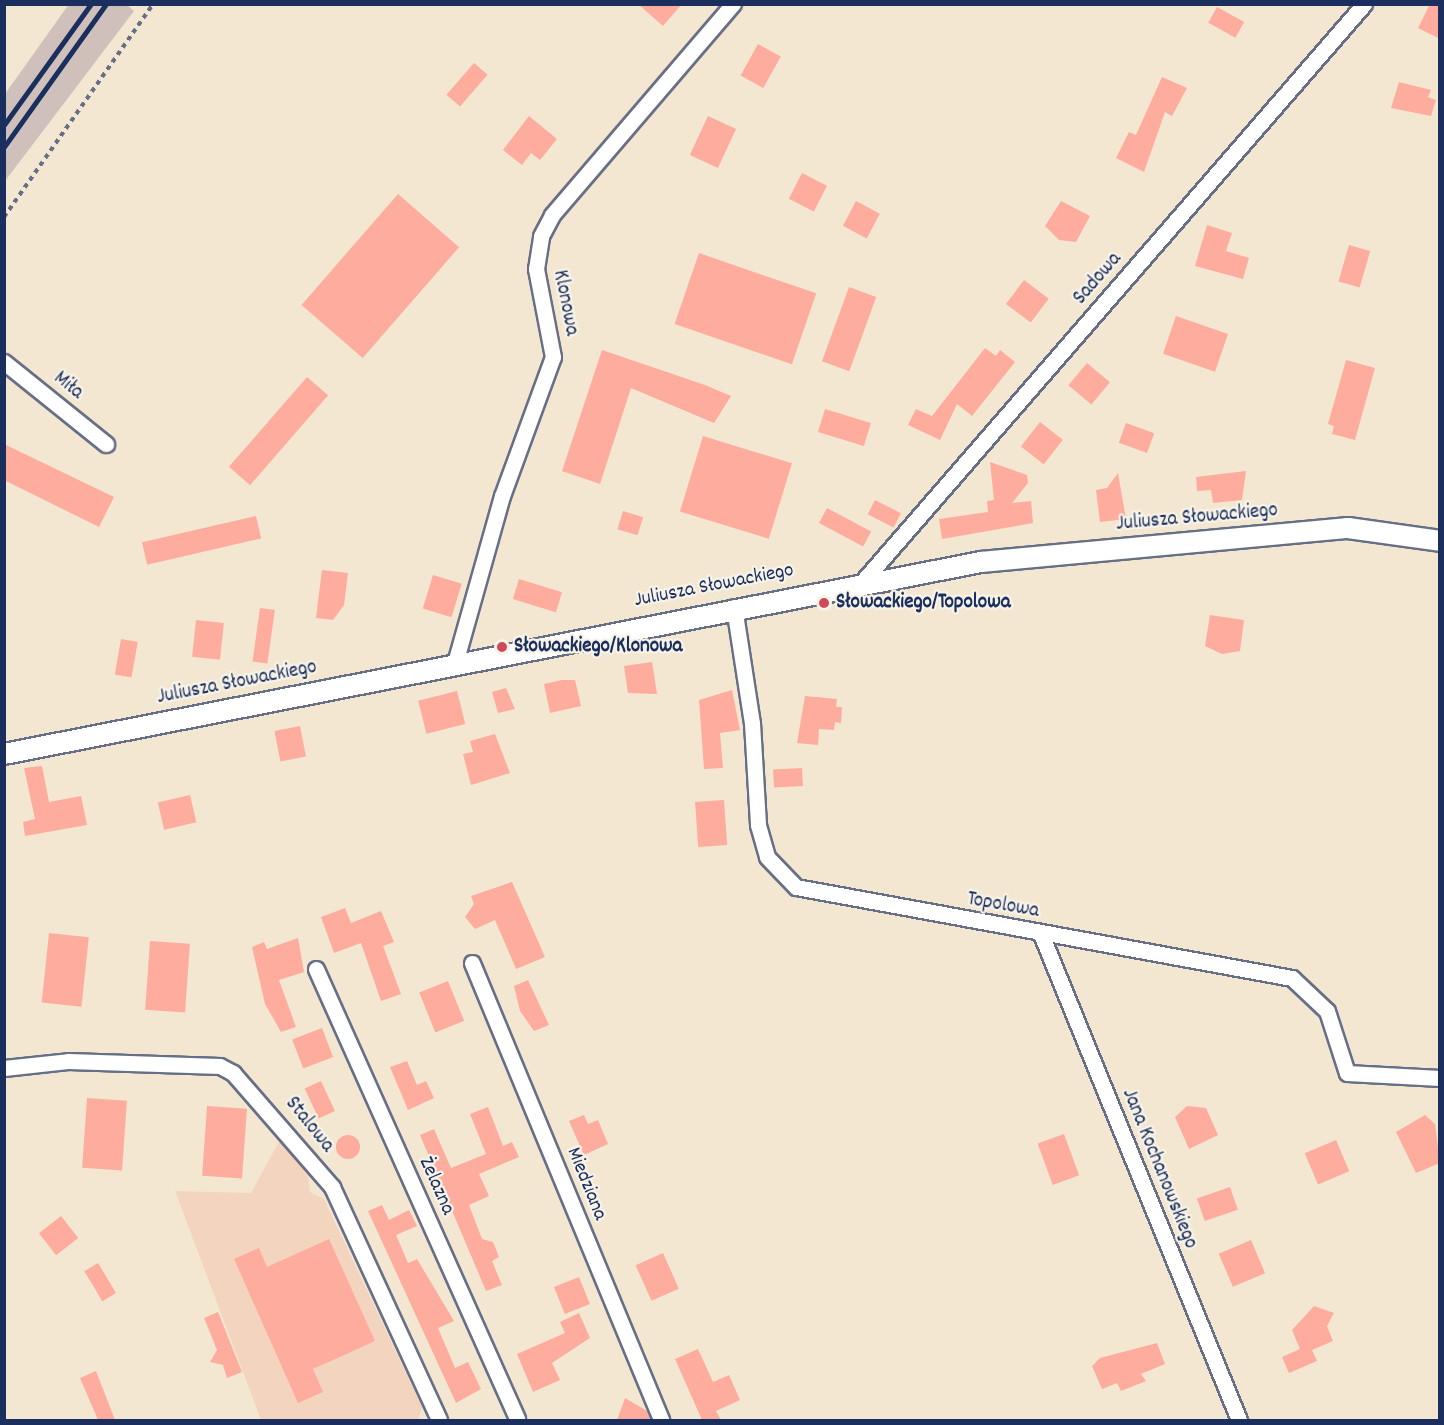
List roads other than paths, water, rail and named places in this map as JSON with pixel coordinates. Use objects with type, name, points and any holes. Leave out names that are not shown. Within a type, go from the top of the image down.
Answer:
[{"type":"street","name":"Klonowa","points":[[455,663],[502,496],[553,357],[536,269],[542,236],[552,215],[733,4]]},
{"type":"street","name":"Sadowa","points":[[863,581],[1364,4]]},
{"type":"street","name":"Miła","points":[[4,362],[106,444]]},
{"type":"street","name":"Juliusza Słowackiego","points":[[4,754],[863,581],[981,562],[1348,528],[1440,541]]},
{"type":"street","name":"Topolowa","points":[[734,607],[752,723],[758,825],[776,870],[811,893],[1292,978],[1327,1011],[1347,1073],[1440,1078]]},
{"type":"street","name":"Jana Kochanowskiego","points":[[1041,934],[1239,1420]]},
{"type":"street","name":"Miedziana","points":[[472,963],[661,1420]]},
{"type":"street","name":"Żelazna","points":[[316,969],[516,1420]]},
{"type":"street","name":"Stalowa","points":[[4,1068],[68,1061],[220,1066],[260,1099],[332,1187],[439,1420]]},
{"type":"railway","points":[[4,125],[91,4]]},
{"type":"railway","points":[[4,147],[106,4]]},
{"type":"place","name":"Słowackiego/Topolowa","points":[[824,603]]},
{"type":"place","name":"Słowackiego/Klonowa","points":[[502,647]]}]
